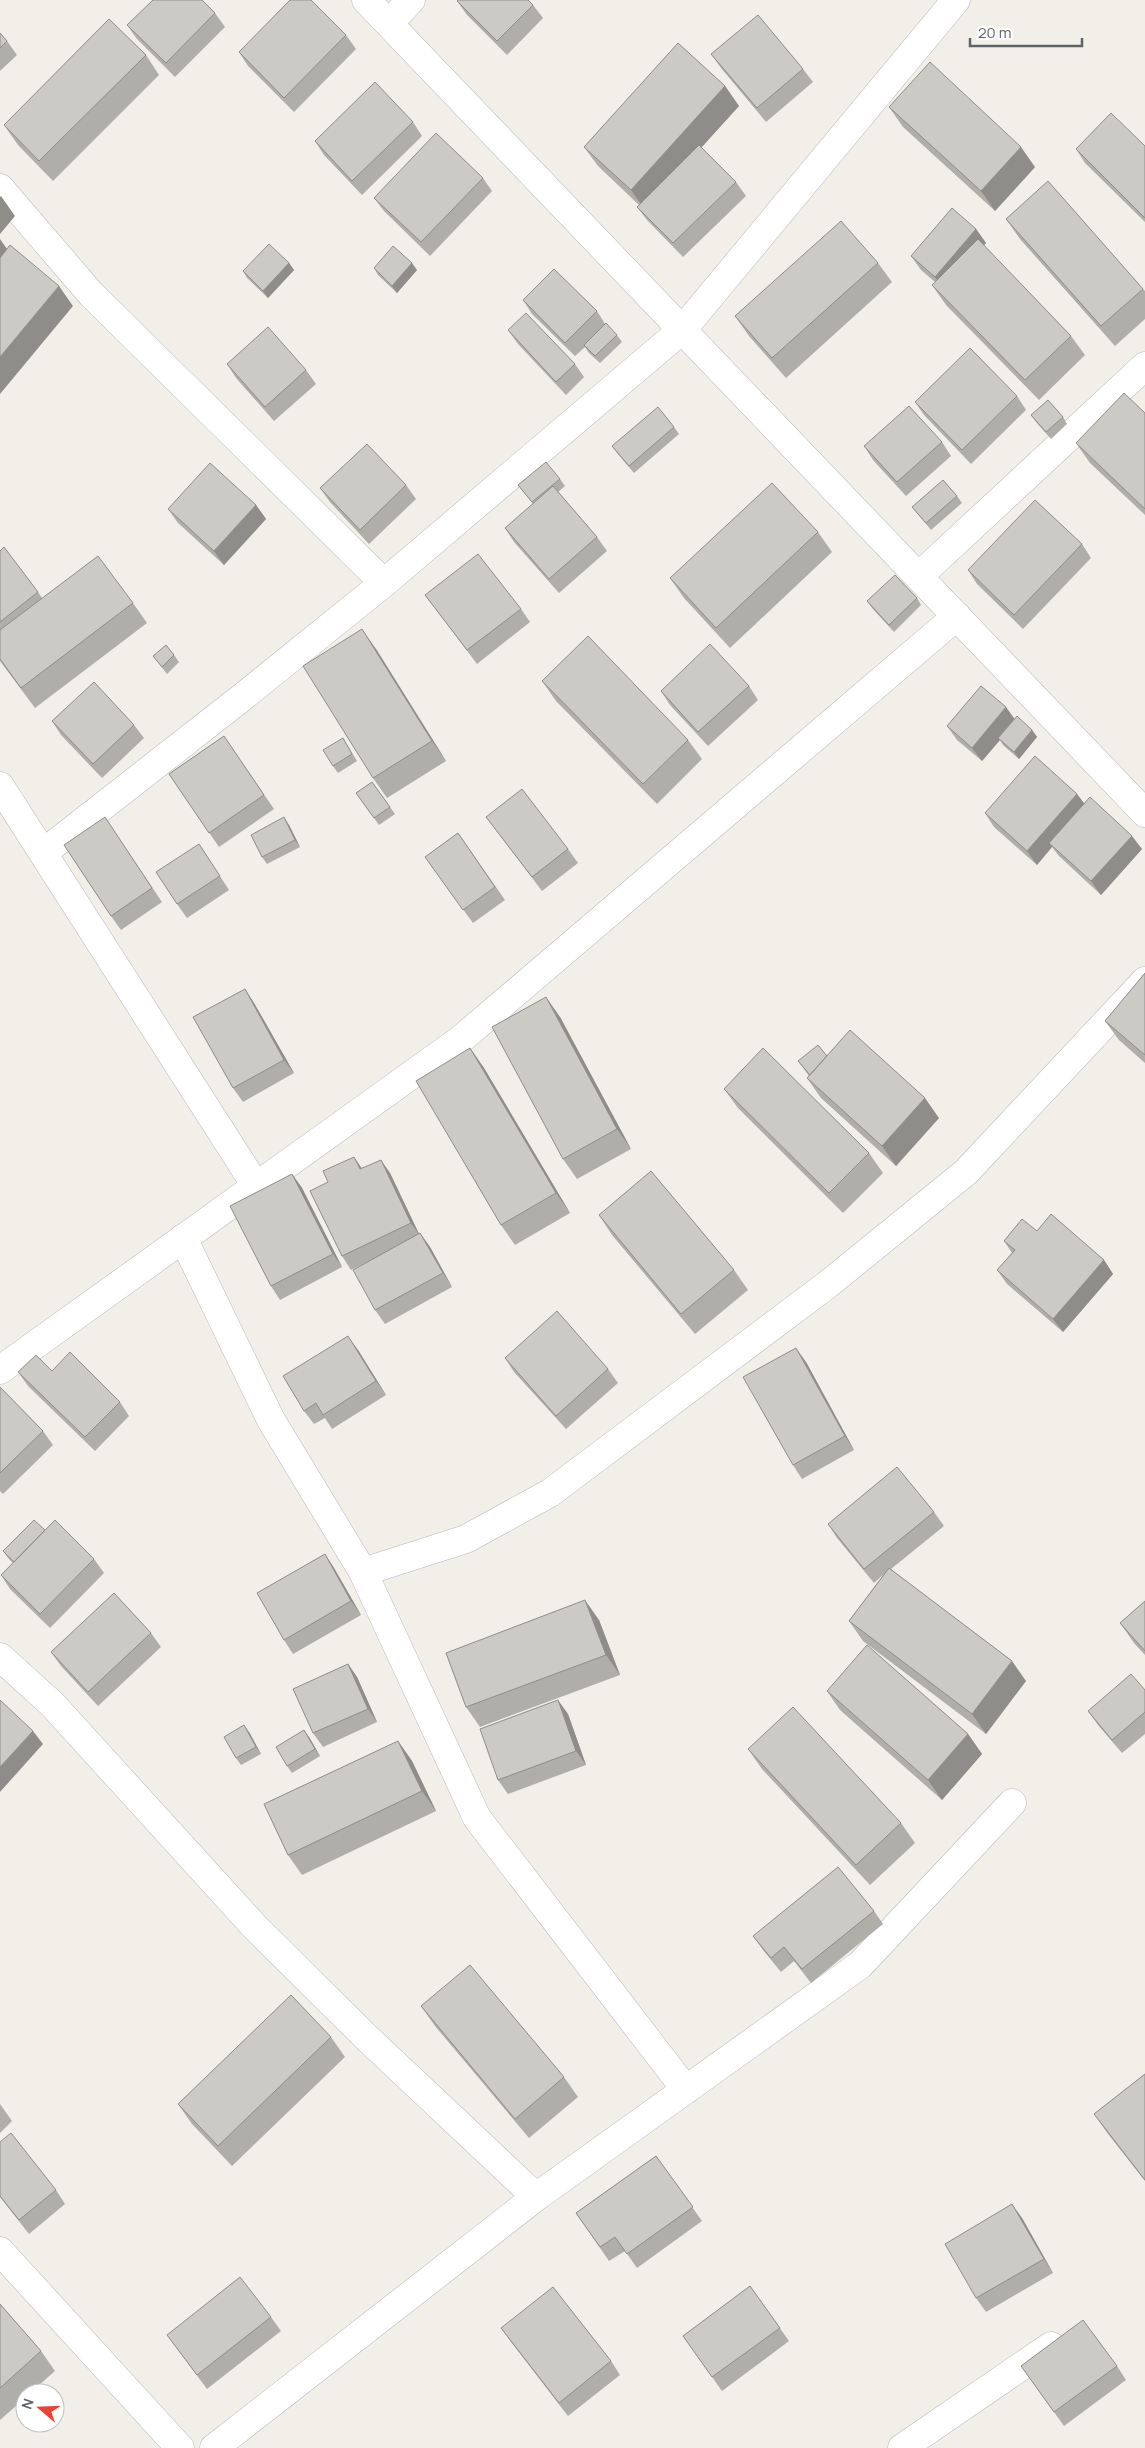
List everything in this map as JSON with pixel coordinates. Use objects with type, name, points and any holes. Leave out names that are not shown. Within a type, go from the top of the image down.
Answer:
[{"type":"street","points":[[366,0],[1145,813]]},
{"type":"street","points":[[389,23],[411,0]]},
{"type":"street","points":[[42,852],[240,699],[384,583],[683,329],[956,0]]},
{"type":"street","points":[[0,188],[91,294],[384,583]]},
{"type":"street","points":[[919,576],[1145,366]]},
{"type":"street","points":[[0,1370],[460,1040],[957,616]]},
{"type":"street","points":[[0,786],[256,1186]]},
{"type":"street","points":[[363,1572],[466,1539],[550,1493],[827,1285],[966,1172],[1145,980]]},
{"type":"street","points":[[183,1238],[271,1420],[363,1572],[477,1818],[686,2090]]},
{"type":"street","points":[[0,1656],[52,1704],[255,1927],[365,2036],[536,2197]]},
{"type":"street","points":[[214,2448],[536,2197],[860,1964],[1012,1803]]},
{"type":"street","points":[[0,2251],[169,2444]]},
{"type":"street","points":[[902,2448],[1069,2333]]},
{"type":"building","points":[[153,0],[202,0],[215,13],[166,63],[127,25]]},
{"type":"building","points":[[290,0],[311,0],[346,35],[284,98],[239,52]]},
{"type":"building","points":[[458,0],[528,0],[533,5],[497,41]]},
{"type":"building","points":[[758,15],[803,69],[757,108],[711,54]]},
{"type":"building","points":[[109,19],[146,55],[39,161],[4,125]]},
{"type":"building","points":[[0,33],[7,41],[0,48]]},
{"type":"building","points":[[678,43],[725,86],[631,190],[584,147]]},
{"type":"building","points":[[930,62],[1021,147],[981,191],[889,107]]},
{"type":"building","points":[[375,82],[413,122],[352,181],[315,141]]},
{"type":"building","points":[[1111,113],[1145,146],[1145,218],[1076,149]]},
{"type":"building","points":[[436,133],[483,178],[421,242],[374,198]]},
{"type":"building","points":[[699,145],[736,182],[673,243],[637,207]]},
{"type":"building","points":[[1048,181],[1143,289],[1101,326],[1006,219]]},
{"type":"building","points":[[952,208],[976,229],[935,277],[911,256]]},
{"type":"building","points":[[841,221],[878,263],[772,358],[735,316]]},
{"type":"building","points":[[978,239],[1071,336],[1025,380],[932,285]]},
{"type":"building","points":[[269,244],[289,263],[263,291],[243,271]]},
{"type":"building","points":[[10,245],[59,286],[0,357],[0,258]]},
{"type":"building","points":[[393,246],[412,263],[392,286],[374,268]]},
{"type":"building","points":[[554,269],[597,311],[565,343],[523,300]]},
{"type":"building","points":[[526,313],[575,364],[556,382],[508,330]]},
{"type":"building","points":[[606,323],[617,335],[595,356],[584,345]]},
{"type":"building","points":[[268,327],[306,370],[265,407],[227,364]]},
{"type":"building","points":[[970,348],[1017,396],[962,450],[915,402]]},
{"type":"building","points":[[1124,393],[1145,413],[1145,509],[1076,443]]},
{"type":"building","points":[[1048,400],[1063,417],[1046,432],[1031,415]]},
{"type":"building","points":[[909,406],[942,442],[897,482],[864,446]]},
{"type":"building","points":[[658,407],[674,427],[629,466],[612,446]]},
{"type":"building","points":[[367,444],[406,485],[360,530],[320,488]]},
{"type":"building","points":[[546,462],[560,479],[532,502],[518,485]]},
{"type":"building","points":[[210,463],[256,505],[214,551],[168,509]]},
{"type":"building","points":[[943,480],[957,496],[926,523],[912,507]]},
{"type":"building","points":[[772,483],[818,532],[716,628],[670,578]]},
{"type":"building","points":[[553,486],[597,537],[549,579],[505,528]]},
{"type":"building","points":[[1035,500],[1082,544],[1014,615],[968,570]]},
{"type":"building","points":[[4,547],[38,592],[0,622],[0,551]]},
{"type":"building","points":[[478,554],[521,609],[467,650],[425,595]]},
{"type":"building","points":[[98,556],[133,603],[21,688],[0,659],[0,630]]},
{"type":"building","points":[[895,575],[917,598],[889,625],[867,601]]},
{"type":"building","points":[[362,629],[432,741],[373,778],[303,666]]},
{"type":"building","points":[[588,636],[688,740],[643,784],[542,681]]},
{"type":"building","points":[[710,644],[749,686],[698,732],[661,691]]},
{"type":"building","points":[[166,645],[174,655],[162,667],[153,656]]},
{"type":"building","points":[[94,682],[134,725],[93,764],[52,721]]},
{"type":"building","points":[[981,686],[1006,707],[972,748],[947,726]]},
{"type":"building","points":[[1017,716],[1032,730],[1014,752],[998,738]]},
{"type":"building","points":[[224,736],[264,795],[209,833],[169,774]]},
{"type":"building","points":[[343,738],[352,754],[333,766],[323,750]]},
{"type":"building","points":[[1035,756],[1077,794],[1027,851],[985,813]]},
{"type":"building","points":[[372,782],[390,807],[374,818],[356,793]]},
{"type":"building","points":[[522,789],[568,849],[532,877],[486,817]]},
{"type":"building","points":[[1090,797],[1132,836],[1091,881],[1049,843]]},
{"type":"building","points":[[105,817],[152,888],[111,916],[64,845]]},
{"type":"building","points":[[284,817],[295,840],[262,857],[251,835]]},
{"type":"building","points":[[458,833],[495,887],[463,910],[425,857]]},
{"type":"building","points":[[199,844],[220,876],[177,904],[156,872]]},
{"type":"building","points":[[1145,973],[1145,1055],[1105,1021]]},
{"type":"building","points":[[245,989],[284,1060],[233,1088],[193,1017]]},
{"type":"building","points":[[546,997],[617,1129],[563,1159],[492,1027]]},
{"type":"building","points":[[850,1030],[925,1098],[882,1146],[807,1078]]},
{"type":"building","points":[[818,1045],[827,1056],[810,1075],[798,1061]]},
{"type":"building","points":[[470,1048],[556,1193],[501,1225],[416,1081]]},
{"type":"building","points":[[763,1048],[869,1153],[829,1193],[724,1089]]},
{"type":"building","points":[[354,1157],[360,1169],[381,1160],[411,1223],[342,1256],[310,1191],[328,1182],[323,1171]]},
{"type":"building","points":[[651,1171],[734,1270],[681,1314],[599,1215]]},
{"type":"building","points":[[292,1174],[333,1254],[271,1286],[230,1206]]},
{"type":"building","points":[[1051,1214],[1104,1260],[1053,1319],[997,1270],[1015,1250],[1004,1241],[1022,1219],[1037,1231]]},
{"type":"building","points":[[420,1233],[443,1273],[375,1310],[353,1270]]},
{"type":"building","points":[[557,1311],[608,1369],[556,1416],[505,1358]]},
{"type":"building","points":[[348,1336],[376,1381],[323,1415],[316,1403],[304,1411],[283,1376]]},
{"type":"building","points":[[796,1348],[845,1436],[793,1465],[743,1377]]},
{"type":"building","points":[[70,1352],[120,1402],[85,1437],[18,1372],[36,1355],[52,1371]]},
{"type":"building","points":[[0,1387],[43,1431],[0,1473]]},
{"type":"building","points":[[897,1467],[934,1512],[864,1569],[828,1524]]},
{"type":"building","points":[[34,1520],[45,1530],[14,1562],[3,1551]]},
{"type":"building","points":[[55,1520],[94,1559],[40,1614],[1,1575]]},
{"type":"building","points":[[325,1554],[351,1601],[284,1640],[257,1593]]},
{"type":"building","points":[[889,1568],[1012,1661],[972,1714],[849,1621]]},
{"type":"building","points":[[114,1593],[151,1633],[88,1692],[51,1652]]},
{"type":"building","points":[[585,1600],[606,1655],[466,1707],[446,1653]]},
{"type":"building","points":[[1145,1601],[1145,1651],[1120,1623]]},
{"type":"building","points":[[867,1645],[968,1734],[928,1780],[827,1691]]},
{"type":"building","points":[[348,1664],[368,1709],[313,1733],[293,1689]]},
{"type":"building","points":[[1131,1674],[1145,1690],[1145,1712],[1112,1740],[1088,1711]]},
{"type":"building","points":[[0,1700],[33,1731],[0,1767]]},
{"type":"building","points":[[558,1700],[576,1751],[498,1780],[480,1729]]},
{"type":"building","points":[[793,1707],[901,1823],[856,1865],[748,1749]]},
{"type":"building","points":[[244,1725],[256,1747],[236,1758],[224,1737]]},
{"type":"building","points":[[304,1730],[315,1749],[287,1766],[276,1747]]},
{"type":"building","points":[[398,1741],[422,1791],[288,1855],[264,1804]]},
{"type":"building","points":[[838,1867],[874,1911],[802,1969],[784,1947],[771,1958],[753,1936]]},
{"type":"building","points":[[470,1965],[564,2077],[515,2119],[421,2006]]},
{"type":"building","points":[[291,1995],[331,2037],[218,2146],[178,2104]]},
{"type":"building","points":[[1145,2074],[1145,2180],[1094,2114]]},
{"type":"building","points":[[11,2133],[56,2190],[19,2220],[0,2196],[0,2142]]},
{"type":"building","points":[[656,2156],[693,2207],[627,2254],[615,2237],[600,2247],[576,2213]]},
{"type":"building","points":[[1012,2204],[1044,2259],[976,2298],[945,2244]]},
{"type":"building","points":[[240,2277],[271,2317],[197,2375],[167,2335]]},
{"type":"building","points":[[750,2286],[780,2328],[712,2377],[683,2336]]},
{"type":"building","points":[[553,2287],[611,2361],[559,2403],[501,2328]]},
{"type":"building","points":[[0,2304],[41,2351],[0,2388]]},
{"type":"building","points":[[1083,2320],[1117,2366],[1054,2412],[1021,2366]]}]
